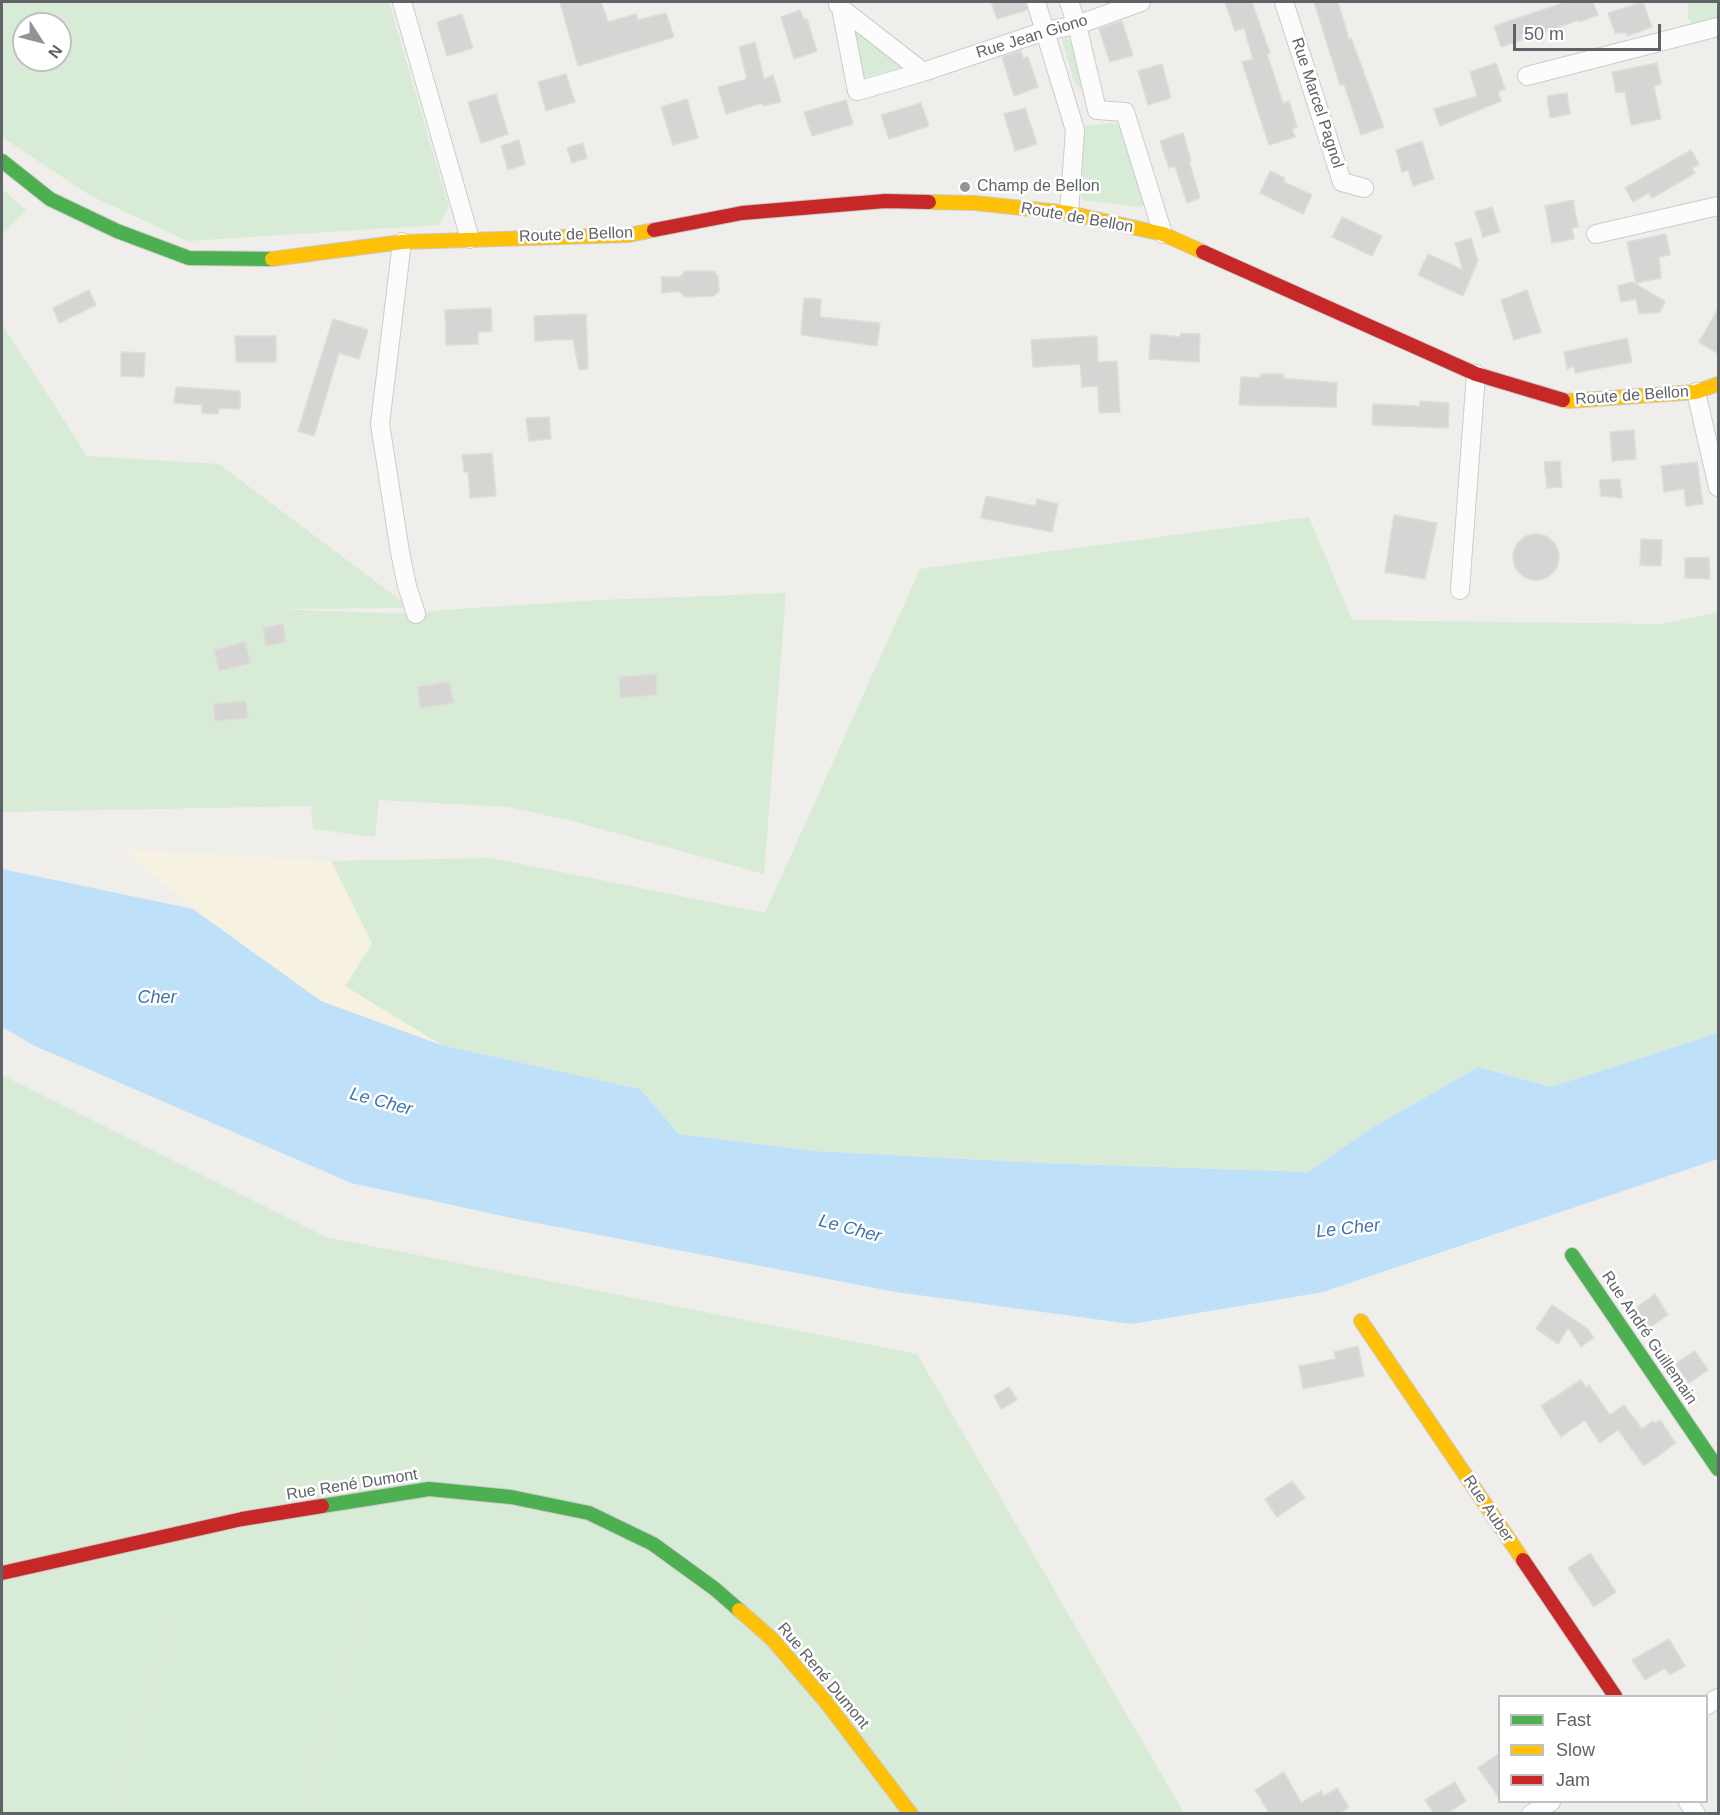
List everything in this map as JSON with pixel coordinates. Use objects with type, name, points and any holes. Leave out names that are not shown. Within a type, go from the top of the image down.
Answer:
[{"type":"street","points":[[402,2],[470,239]]},
{"type":"street","points":[[1035,2],[1075,130],[1069,213]]},
{"type":"street","points":[[1069,2],[1077,25],[1097,110]]},
{"type":"street","name":"Rue Jean Giono","points":[[838,5],[857,91],[923,72],[1045,31],[1077,25],[1141,2]]},
{"type":"street","name":"Rue Marcel Pagnol","points":[[1284,2],[1342,182],[1364,188]]},
{"type":"street","name":"Rue Jean Giono","points":[[838,5],[923,72]]},
{"type":"street","points":[[1527,76],[1719,27]]},
{"type":"street","points":[[1071,117],[1097,110],[1125,112],[1162,234]]},
{"type":"street","name":"Route de Bellon","points":[[2,161],[51,198],[117,231],[189,258],[263,260],[402,242],[629,235],[742,213],[885,201],[975,202],[1069,213],[1162,234],[1476,374],[1568,401],[1696,392],[1719,384]]},
{"type":"street","points":[[1596,234],[1719,206]]},
{"type":"street","points":[[402,242],[380,424],[400,552],[416,614]]},
{"type":"street","points":[[1460,590],[1476,374]]},
{"type":"street","points":[[1696,392],[1719,487]]},
{"type":"street","name":"Rue André Guillemain","points":[[1572,1255],[1719,1469]]},
{"type":"street","name":"Rue Auber","points":[[1361,1321],[1614,1695]]},
{"type":"street","name":"Rue René Dumont","points":[[2,1573],[243,1519],[429,1489],[511,1497],[589,1513],[653,1544],[715,1588],[772,1639],[826,1702],[911,1814]]},
{"type":"street","points":[[1532,1814],[1549,1803]]},
{"type":"green space","points":[[2,2],[389,2],[449,208],[438,225],[188,241],[91,196],[2,137]]},
{"type":"green space","points":[[1689,2],[1718,2],[1718,21],[1692,24],[1687,17]]},
{"type":"green space","points":[[850,25],[901,68],[862,78]]},
{"type":"green space","points":[[1067,38],[1073,43],[1085,84],[1080,89],[1074,82],[1062,39]]},
{"type":"green space","points":[[1119,123],[1147,199],[1141,207],[1082,200],[1083,126]]},
{"type":"green space","points":[[2,189],[26,210],[2,235]]},
{"type":"green space","points":[[2,324],[87,456],[219,464],[411,608],[272,609],[416,614],[443,610],[600,600],[786,593],[764,874],[572,821],[509,807],[379,800],[375,837],[313,829],[311,806],[2,812]]},
{"type":"green space","points":[[1309,517],[1352,620],[1661,624],[1718,612],[1718,1033],[1551,1087],[1478,1067],[1370,1129],[1309,1172],[1041,1163],[815,1151],[679,1134],[640,1089],[441,1045],[344,986],[372,944],[331,861],[491,858],[765,913],[920,569]]},
{"type":"green space","points":[[2,1075],[326,1237],[917,1354],[1184,1813],[2,1813]]},
{"type":"sand","points":[[122,849],[331,861],[372,944],[345,986],[441,1045],[321,1001],[193,909]]},
{"type":"water","name":"Cher","points":[[2,869],[193,909],[321,1001],[441,1045],[640,1089],[679,1134],[815,1151],[1041,1163],[1308,1172],[1370,1129],[1478,1067],[1551,1087],[1718,1033],[1718,1159],[1323,1292],[1131,1324],[896,1292],[521,1220],[351,1183],[35,1046],[2,1027]]},
{"type":"building","points":[[560,2],[601,2],[608,22],[636,14],[638,20],[666,13],[674,37],[578,66]]},
{"type":"building","points":[[991,2],[1025,2],[1027,10],[997,19]]},
{"type":"building","points":[[1225,2],[1252,2],[1270,53],[1267,54],[1283,103],[1289,101],[1297,127],[1292,129],[1295,137],[1269,145],[1242,62],[1253,59],[1244,28],[1235,31]]},
{"type":"building","points":[[1314,2],[1338,2],[1349,39],[1351,38],[1384,127],[1361,135],[1344,84],[1340,85]]},
{"type":"building","points":[[1566,2],[1593,2],[1598,15],[1501,47],[1494,26]]},
{"type":"building","points":[[1643,2],[1652,27],[1627,36],[1626,33],[1615,33],[1608,13]]},
{"type":"building","points":[[800,10],[804,19],[807,19],[817,51],[794,59],[781,17]]},
{"type":"building","points":[[462,14],[473,48],[447,56],[437,22]]},
{"type":"building","points":[[1122,21],[1133,55],[1110,62],[1099,29]]},
{"type":"building","points":[[755,42],[764,79],[773,75],[781,102],[763,106],[762,103],[726,114],[718,87],[747,79],[739,47]]},
{"type":"building","points":[[1021,51],[1023,58],[1028,57],[1038,87],[1014,96],[1002,57]]},
{"type":"building","points":[[1496,63],[1505,89],[1498,92],[1501,101],[1440,126],[1434,109],[1477,96],[1470,72]]},
{"type":"building","points":[[1657,63],[1661,84],[1654,86],[1661,119],[1631,125],[1625,92],[1616,93],[1612,72]]},
{"type":"building","points":[[1162,64],[1171,98],[1148,105],[1138,71]]},
{"type":"building","points":[[566,74],[575,102],[546,111],[538,82]]},
{"type":"building","points":[[1567,93],[1570,114],[1550,118],[1547,96]]},
{"type":"building","points":[[496,94],[508,134],[481,143],[468,102]]},
{"type":"building","points":[[687,99],[698,138],[673,145],[661,107]]},
{"type":"building","points":[[846,100],[853,124],[812,136],[804,112]]},
{"type":"building","points":[[921,103],[929,126],[889,139],[881,115]]},
{"type":"building","points":[[1025,108],[1037,144],[1015,151],[1004,114]]},
{"type":"building","points":[[1183,133],[1200,198],[1187,203],[1175,166],[1169,168],[1160,141]]},
{"type":"building","points":[[519,140],[525,164],[508,170],[501,146]]},
{"type":"building","points":[[1422,141],[1434,179],[1413,186],[1408,170],[1402,172],[1396,150]]},
{"type":"building","points":[[583,143],[587,158],[572,163],[567,148]]},
{"type":"building","points":[[1691,150],[1699,164],[1692,168],[1695,173],[1652,198],[1649,193],[1633,202],[1625,188]]},
{"type":"building","points":[[1270,171],[1285,178],[1284,182],[1312,195],[1303,214],[1260,193]]},
{"type":"building","points":[[1573,200],[1578,227],[1572,228],[1574,239],[1552,243],[1545,206]]},
{"type":"building","points":[[1492,207],[1500,232],[1483,237],[1475,212]]},
{"type":"building","points":[[1342,217],[1382,236],[1372,256],[1332,237]]},
{"type":"building","points":[[1666,234],[1670,255],[1659,257],[1661,278],[1636,283],[1627,242]]},
{"type":"building","points":[[1471,238],[1478,261],[1463,296],[1418,275],[1428,254],[1463,270],[1455,243]]},
{"type":"building","points":[[685,271],[714,271],[718,276],[719,291],[714,296],[685,297],[679,291],[662,293],[661,277],[680,277]]},
{"type":"building","points":[[1632,282],[1665,301],[1660,312],[1639,314],[1636,299],[1621,302],[1618,286]]},
{"type":"building","points":[[89,290],[96,305],[59,323],[53,308]]},
{"type":"building","points":[[1527,290],[1541,332],[1514,340],[1501,300]]},
{"type":"building","points":[[804,298],[821,299],[820,317],[880,323],[877,346],[801,335]]},
{"type":"building","points":[[1719,307],[1719,354],[1699,342]]},
{"type":"building","points":[[491,308],[492,331],[478,332],[478,344],[446,345],[445,310]]},
{"type":"building","points":[[586,314],[588,369],[579,370],[573,339],[535,341],[534,316]]},
{"type":"building","points":[[333,319],[368,330],[359,359],[339,353],[314,436],[298,431]]},
{"type":"building","points":[[1181,333],[1200,334],[1199,362],[1149,359],[1151,334],[1180,337]]},
{"type":"building","points":[[235,336],[276,336],[276,362],[236,362]]},
{"type":"building","points":[[1097,336],[1098,362],[1117,361],[1120,412],[1099,413],[1098,386],[1082,387],[1080,364],[1033,367],[1031,340]]},
{"type":"building","points":[[1627,338],[1632,362],[1575,373],[1574,366],[1567,369],[1564,352]]},
{"type":"building","points":[[121,352],[145,353],[144,377],[121,376]]},
{"type":"building","points":[[1261,374],[1283,374],[1283,378],[1337,383],[1336,407],[1239,405],[1241,377],[1260,378]]},
{"type":"building","points":[[176,387],[240,391],[240,409],[219,408],[218,414],[202,413],[202,405],[174,403]]},
{"type":"building","points":[[1420,401],[1449,403],[1448,428],[1372,425],[1373,404],[1420,406]]},
{"type":"building","points":[[549,417],[551,439],[529,441],[526,418]]},
{"type":"building","points":[[1634,430],[1636,459],[1612,461],[1610,432]]},
{"type":"building","points":[[492,453],[496,496],[470,498],[468,472],[464,472],[462,455]]},
{"type":"building","points":[[1560,461],[1562,487],[1547,488],[1544,462]]},
{"type":"building","points":[[1697,462],[1703,504],[1686,506],[1684,489],[1664,492],[1661,466]]},
{"type":"building","points":[[1620,479],[1622,498],[1601,496],[1599,480]]},
{"type":"building","points":[[986,496],[1035,506],[1037,499],[1058,504],[1052,532],[981,518]]},
{"type":"building","points":[[1394,515],[1437,523],[1425,579],[1385,572]]},
{"type":"building","points":[[1536,534],[1552,541],[1559,557],[1552,573],[1536,580],[1520,573],[1513,557],[1520,541]]},
{"type":"building","points":[[1641,539],[1662,540],[1661,566],[1640,565]]},
{"type":"building","points":[[1709,557],[1710,579],[1685,578],[1685,558]]},
{"type":"building","points":[[283,624],[286,642],[266,646],[263,628]]},
{"type":"building","points":[[245,642],[251,663],[219,671],[214,650]]},
{"type":"building","points":[[656,674],[657,695],[620,698],[619,677]]},
{"type":"building","points":[[449,681],[454,703],[421,708],[417,687]]},
{"type":"building","points":[[246,701],[248,718],[215,721],[213,704]]},
{"type":"building","points":[[1655,1294],[1668,1315],[1649,1328],[1636,1308]]},
{"type":"building","points":[[1552,1305],[1588,1329],[1594,1338],[1581,1347],[1568,1328],[1558,1344],[1536,1329]]},
{"type":"building","points":[[1358,1346],[1364,1376],[1303,1389],[1299,1366],[1336,1359],[1334,1352]]},
{"type":"building","points":[[1695,1351],[1708,1370],[1689,1383],[1675,1364]]},
{"type":"building","points":[[1581,1380],[1586,1388],[1589,1385],[1610,1415],[1624,1405],[1642,1429],[1653,1421],[1655,1424],[1660,1420],[1676,1443],[1644,1466],[1618,1430],[1600,1443],[1585,1420],[1561,1437],[1541,1406]]},
{"type":"building","points":[[1009,1387],[1017,1400],[1001,1409],[994,1396]]},
{"type":"building","points":[[1292,1481],[1305,1498],[1277,1517],[1265,1499]]},
{"type":"building","points":[[1590,1553],[1616,1592],[1594,1607],[1568,1568]]},
{"type":"building","points":[[1669,1639],[1685,1666],[1670,1675],[1665,1668],[1645,1680],[1632,1660]]},
{"type":"building","points":[[1498,1754],[1498,1796],[1478,1768]]},
{"type":"building","points":[[1284,1772],[1301,1803],[1321,1791],[1324,1796],[1337,1788],[1349,1807],[1338,1814],[1270,1814],[1255,1790]]},
{"type":"building","points":[[1455,1782],[1466,1801],[1446,1814],[1434,1814],[1425,1800]]},
{"type":"railway","points":[[301,1814],[365,1610]]},
{"type":"railway","points":[[113,1814],[175,1614]]},
{"type":"traffic: fast","points":[[2,161],[50,199],[117,231],[189,258],[272,259]]},
{"type":"traffic: fast","points":[[1572,1255],[1718,1469]]},
{"type":"traffic: fast","points":[[322,1506],[429,1489],[511,1497],[589,1513],[653,1544],[715,1589],[739,1610]]},
{"type":"traffic: slow","points":[[929,202],[975,203],[1069,213],[1163,234],[1203,252]]},
{"type":"traffic: slow","points":[[272,259],[402,242],[629,235],[654,230]]},
{"type":"traffic: slow","points":[[1563,400],[1696,392],[1718,384]]},
{"type":"traffic: slow","points":[[1361,1321],[1523,1560]]},
{"type":"traffic: slow","points":[[739,1610],[772,1639],[826,1702],[911,1814]]},
{"type":"traffic: jam","points":[[654,230],[742,213],[885,201],[929,202]]},
{"type":"traffic: jam","points":[[1203,252],[1476,374],[1563,400]]},
{"type":"traffic: jam","points":[[2,1573],[242,1519],[322,1506]]},
{"type":"traffic: jam","points":[[1523,1560],[1614,1695]]},
{"type":"place","name":"Champ de Bellon","points":[[965,187]]},
{"type":"water label","name":"Le Cher","points":[[381,1102]]},
{"type":"water label","name":"Le Cher","points":[[850,1229]]},
{"type":"water label","name":"Le Cher","points":[[1348,1229]]}]
